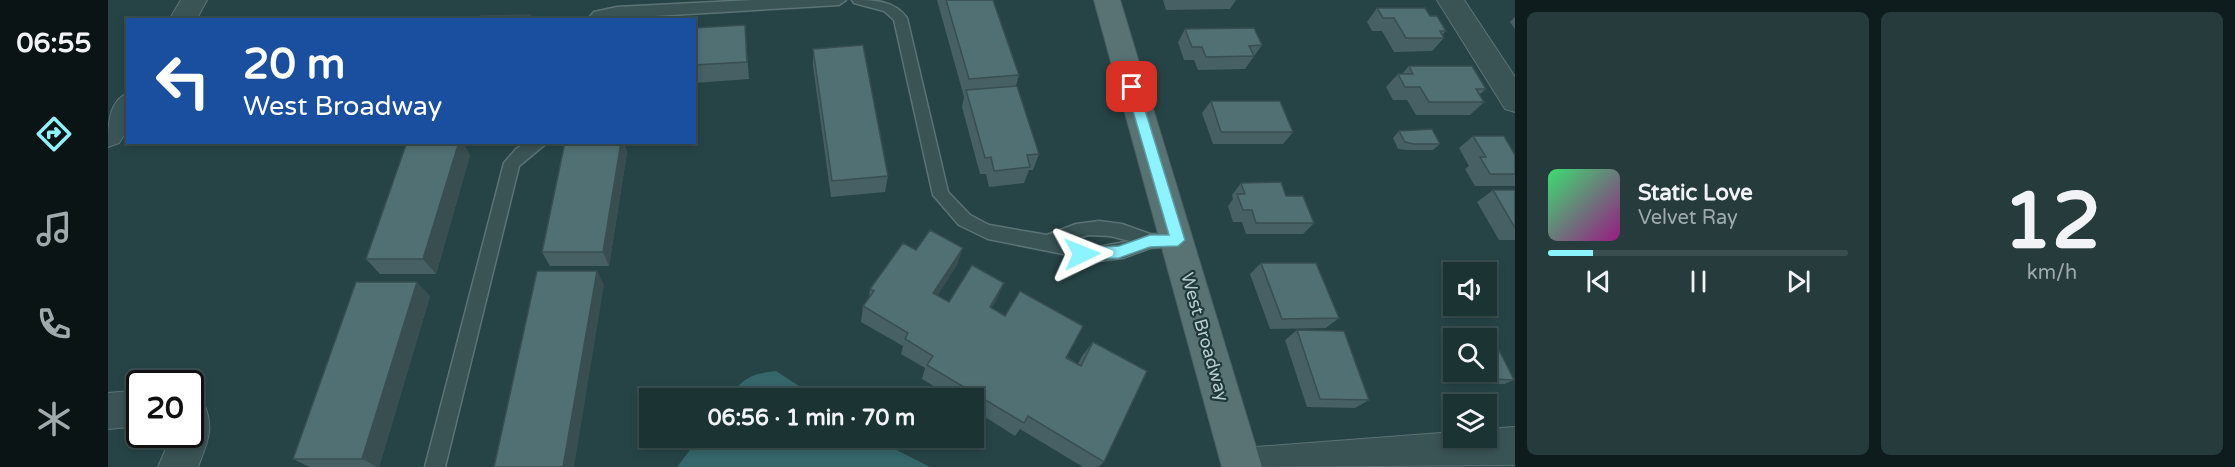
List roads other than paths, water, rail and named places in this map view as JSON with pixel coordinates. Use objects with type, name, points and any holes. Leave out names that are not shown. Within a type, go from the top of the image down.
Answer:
[{"type":"main road","name":"West Broadway","points":[[1107,0],[1164,241],[1242,467]]},
{"type":"street","points":[[183,18],[195,0]]},
{"type":"street","points":[[1450,0],[1515,101]]},
{"type":"street","points":[[108,135],[126,107]]},
{"type":"street","points":[[108,411],[126,409]]},
{"type":"street","points":[[1256,467],[1515,446]]},
{"type":"street","points":[[178,467],[186,448]]},
{"type":"lane","points":[[596,18],[599,15],[617,12],[839,0]]},
{"type":"lane","points":[[859,0],[889,8],[900,18],[941,195],[955,215],[980,230],[1010,238],[1048,242],[1085,254],[1119,252],[1164,241]]},
{"type":"lane","points":[[435,467],[512,163],[521,153],[537,144]]},
{"type":"lane","points":[[1048,242],[1078,228],[1116,227],[1164,241]]},
{"type":"water","points":[[776,371],[802,388],[736,388],[748,378]]},
{"type":"water","points":[[691,448],[893,448],[930,467],[677,467]]}]
